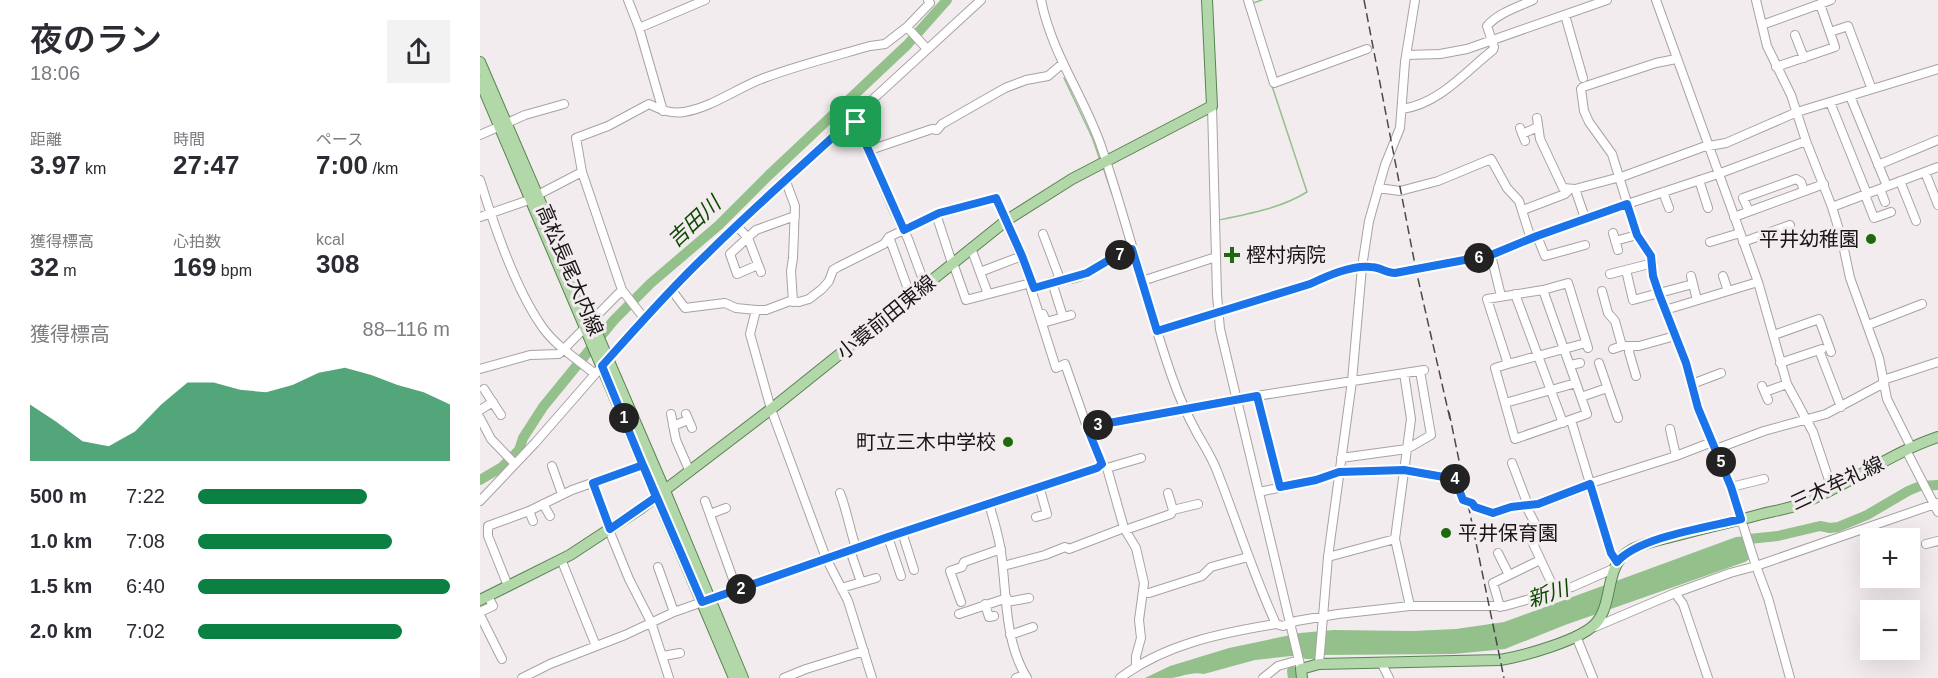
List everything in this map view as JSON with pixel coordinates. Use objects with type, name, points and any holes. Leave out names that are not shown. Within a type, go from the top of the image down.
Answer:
[{"type":"main road","points":[[1207,0],[1212,106]]},
{"type":"main road","name":"高松長尾大内線","points":[[480,62],[503,125],[589,326],[601,364],[643,465],[661,494]]},
{"type":"main road","name":"高松長尾大内線","points":[[480,81],[503,125]]},
{"type":"main road","name":"小蓑前田東線","points":[[484,598],[561,559],[609,530],[661,494],[1007,220],[1105,160],[1212,106]]},
{"type":"main road","name":"高松長尾大内線","points":[[601,364],[661,494],[706,601],[734,678]]},
{"type":"main road","name":"三木牟礼線","points":[[1614,569],[1626,552],[1647,543],[1743,523],[1802,504],[1908,449],[1938,437]]},
{"type":"main road","points":[[1300,665],[1319,662],[1382,664],[1500,660],[1520,656],[1589,629],[1603,613],[1614,569]]},
{"type":"main road","name":"高松長尾大内線","points":[[706,601],[743,678]]},
{"type":"street","points":[[628,0],[639,28],[663,111]]},
{"type":"street","points":[[639,28],[705,0]]},
{"type":"street","points":[[644,318],[625,295],[582,172],[576,138],[608,126],[649,104],[663,111],[686,112],[710,104],[764,78],[870,46],[885,44],[907,27],[930,3],[928,0]]},
{"type":"street","points":[[480,501],[513,463],[535,443],[601,364],[671,289],[785,179],[981,0]]},
{"type":"street","points":[[1041,0],[1062,64],[1088,116],[1105,160],[1172,378],[1216,469],[1260,590],[1276,624]]},
{"type":"street","points":[[1248,0],[1274,83],[1367,49]]},
{"type":"street","points":[[1319,662],[1328,556],[1352,381],[1362,267],[1369,221],[1378,188],[1400,128],[1406,55],[1415,0]]},
{"type":"street","points":[[1402,109],[1420,104],[1446,89],[1492,50],[1487,26],[1498,16],[1533,0]]},
{"type":"street","points":[[1406,55],[1422,56],[1455,52],[1564,15],[1590,3],[1607,0]]},
{"type":"street","points":[[1656,0],[1758,282],[1787,384],[1815,438],[1832,489]]},
{"type":"street","points":[[1589,629],[1730,573],[1936,505],[1916,469],[1887,399],[1879,358],[1850,278],[1832,207],[1797,112],[1767,46],[1756,0]]},
{"type":"street","points":[[1762,25],[1831,0]]},
{"type":"street","points":[[1776,67],[1835,47],[1820,4]]},
{"type":"street","points":[[1564,15],[1583,78]]},
{"type":"street","points":[[1830,32],[1848,26],[1870,87]]},
{"type":"street","points":[[907,27],[927,49]]},
{"type":"street","points":[[1795,35],[1804,58]]},
{"type":"street","points":[[1676,59],[1656,63],[1581,89],[1584,111],[1588,122],[1612,154],[1637,235],[1651,256],[1653,276],[1686,363],[1698,408],[1731,487],[1768,598],[1790,678]]},
{"type":"street","points":[[870,150],[932,129],[937,130],[942,124],[1005,88],[1026,80],[1048,76],[1062,64]]},
{"type":"street","points":[[1522,135],[1538,123],[1540,139],[1563,188],[1572,189],[1619,177],[1710,146],[1726,143],[1797,112],[1938,69]]},
{"type":"street","points":[[1850,96],[1878,165],[1885,202]]},
{"type":"street","points":[[1830,102],[1874,218],[1891,212]]},
{"type":"street","points":[[480,135],[525,115],[564,104]]},
{"type":"street","points":[[1212,106],[1220,329],[1300,665],[1278,666],[1263,678]]},
{"type":"street","points":[[861,111],[856,122],[904,230],[925,285]]},
{"type":"street","points":[[1878,165],[1938,140]]},
{"type":"street","points":[[1157,331],[1310,284],[1329,275],[1362,267],[1373,267],[1395,273],[1491,255],[1586,218],[1718,174],[1806,141]]},
{"type":"street","points":[[1378,188],[1400,191],[1438,181],[1491,159],[1507,188],[1519,201],[1534,238],[1545,256],[1586,245]]},
{"type":"street","points":[[1832,207],[1938,167]]},
{"type":"street","points":[[480,217],[534,198],[582,172]]},
{"type":"street","points":[[1925,172],[1938,205]]},
{"type":"street","points":[[785,179],[795,206],[794,258],[791,272],[793,302]]},
{"type":"street","points":[[1749,211],[1743,198],[1775,186],[1796,179],[1801,182],[1804,191]]},
{"type":"street","points":[[480,180],[490,213],[511,265],[538,319],[566,350],[601,364]]},
{"type":"street","points":[[1699,180],[1708,208]]},
{"type":"street","points":[[1900,182],[1916,221]]},
{"type":"street","points":[[1734,217],[1824,184]]},
{"type":"street","points":[[1523,210],[1565,194],[1572,189]]},
{"type":"street","points":[[1572,189],[1586,218]]},
{"type":"street","points":[[1664,192],[1669,208]]},
{"type":"street","points":[[671,289],[685,308],[725,303],[736,308],[766,310],[790,301],[799,302],[808,299],[822,289],[829,281],[833,270],[884,244],[889,237],[936,214],[996,198],[1022,256],[1046,322],[1067,316],[1043,234]]},
{"type":"street","points":[[936,214],[966,300],[1065,280],[1087,273],[1132,249]]},
{"type":"street","points":[[736,225],[748,238],[759,268],[737,273],[730,254],[748,238],[756,230],[795,216]]},
{"type":"street","points":[[1710,242],[1790,225]]},
{"type":"street","points":[[1618,250],[1614,237],[1637,235]]},
{"type":"street","points":[[889,237],[911,297]]},
{"type":"street","points":[[971,248],[988,294]]},
{"type":"street","points":[[1491,255],[1501,296]]},
{"type":"street","points":[[980,272],[1022,256]]},
{"type":"street","points":[[1142,281],[1216,256]]},
{"type":"street","points":[[1610,274],[1653,263]]},
{"type":"street","points":[[1626,270],[1633,300],[1659,294],[1692,280],[1699,302]]},
{"type":"street","points":[[1723,276],[1727,294]]},
{"type":"street","points":[[1665,310],[1727,294],[1758,282]]},
{"type":"street","points":[[1508,364],[1487,299],[1543,290],[1568,283],[1587,345],[1564,349],[1495,368],[1515,439],[1587,414],[1569,365],[1564,349],[1543,290]]},
{"type":"street","points":[[1033,286],[1031,289],[1056,368],[1065,364],[1125,529],[1136,548],[1144,583],[1139,620],[1141,638],[1136,665]]},
{"type":"street","points":[[1602,291],[1608,313],[1618,320],[1622,347],[1629,352],[1636,375]]},
{"type":"street","points":[[1120,678],[1150,657],[1232,631],[1276,624],[1282,626],[1323,616],[1410,606],[1500,607],[1572,587],[1614,569],[1590,484],[1567,422],[1550,390],[1515,294]]},
{"type":"street","points":[[480,369],[530,355],[559,354],[625,295]]},
{"type":"street","points":[[1868,325],[1922,304]]},
{"type":"street","points":[[756,310],[750,334],[771,409],[826,558],[848,601],[872,678]]},
{"type":"street","points":[[1774,335],[1819,319],[1830,349],[1819,350],[1780,363]]},
{"type":"street","points":[[1622,347],[1675,336]]},
{"type":"street","points":[[1819,350],[1841,407]]},
{"type":"street","points":[[1259,492],[1316,480],[1339,472],[1404,470],[1455,479],[1463,500],[1493,513],[1511,507],[1538,504],[1590,484],[1676,456],[1826,414],[1883,382],[1938,362]]},
{"type":"street","points":[[1569,365],[1580,363]]},
{"type":"street","points":[[1599,363],[1618,418]]},
{"type":"street","points":[[1087,427],[1237,399],[1422,370],[1431,435],[1407,449],[1341,458]]},
{"type":"street","points":[[1404,373],[1411,419],[1395,539],[1410,606]]},
{"type":"street","points":[[1692,384],[1721,374]]},
{"type":"street","points":[[1505,403],[1576,383]]},
{"type":"street","points":[[1765,393],[1787,384]]},
{"type":"street","points":[[1581,397],[1607,388]]},
{"type":"street","points":[[484,389],[501,415]]},
{"type":"street","points":[[1257,396],[1280,487]]},
{"type":"street","points":[[480,410],[493,402]]},
{"type":"street","points":[[671,414],[676,440],[690,472]]},
{"type":"street","points":[[480,418],[491,439],[513,463]]},
{"type":"street","points":[[673,426],[689,420]]},
{"type":"street","points":[[1670,429],[1676,456]]},
{"type":"street","points":[[522,678],[674,612],[1039,486],[1104,466],[1141,458]]},
{"type":"street","points":[[1512,463],[1528,510],[1538,529]]},
{"type":"street","points":[[508,586],[487,531],[488,526],[529,511],[562,494],[643,465]]},
{"type":"street","points":[[552,466],[562,494]]},
{"type":"street","points":[[1731,487],[1764,479]]},
{"type":"street","points":[[593,483],[629,579],[651,622],[669,678]]},
{"type":"street","points":[[1036,517],[1047,514],[1039,486]]},
{"type":"street","points":[[840,493],[847,510],[861,582]]},
{"type":"street","points":[[1168,493],[1173,510]]},
{"type":"street","points":[[705,501],[737,590]]},
{"type":"street","points":[[989,503],[1001,549],[1010,635],[1026,676],[1016,678]]},
{"type":"street","points":[[543,504],[549,516]]},
{"type":"street","points":[[1003,566],[1065,547],[1069,549],[1171,514],[1173,510],[1198,504]]},
{"type":"street","points":[[710,514],[726,508]]},
{"type":"street","points":[[529,511],[533,521]]},
{"type":"street","points":[[902,532],[914,570]]},
{"type":"street","points":[[1529,535],[1551,582]]},
{"type":"street","points":[[888,537],[901,576]]},
{"type":"street","points":[[1328,556],[1395,539]]},
{"type":"street","points":[[1926,544],[1938,541]]},
{"type":"street","points":[[961,602],[950,571],[962,567],[964,562],[1001,549]]},
{"type":"street","points":[[1498,553],[1509,575]]},
{"type":"street","points":[[1143,591],[1149,593],[1202,576],[1211,567],[1248,557]]},
{"type":"street","points":[[561,559],[597,646]]},
{"type":"street","points":[[1500,607],[1493,583],[1540,560]]},
{"type":"street","points":[[658,567],[674,612]]},
{"type":"street","points":[[841,588],[876,578]]},
{"type":"street","points":[[1675,593],[1683,604],[1708,678]]},
{"type":"street","points":[[484,598],[493,606],[480,614],[502,659]]},
{"type":"street","points":[[959,614],[985,604],[1029,598]]},
{"type":"street","points":[[985,604],[989,617],[994,616]]},
{"type":"street","points":[[1010,635],[1033,627]]},
{"type":"street","points":[[1576,636],[1593,678]]},
{"type":"street","points":[[784,678],[864,651]]},
{"type":"street","points":[[663,656],[680,653]]},
{"type":"street","points":[[1382,664],[1389,678]]},
{"type":"shaded area","points":[[1748,536],[1754,556],[1745,562],[1565,625],[1505,649],[1454,654],[1323,655],[1320,659],[1305,659],[1301,655],[1255,660],[1204,674],[1145,678],[1170,666],[1229,648],[1300,633],[1333,630],[1456,629],[1504,622],[1736,537]]},
{"type":"waterway","name":"吉田川","points":[[480,480],[502,467],[519,450],[523,438],[543,407],[614,320],[651,283],[719,225],[907,45],[947,0]]},
{"type":"waterway","points":[[1253,3],[1262,0]]},
{"type":"waterway","points":[[1064,78],[1092,137],[1100,160]]},
{"type":"waterway","points":[[1219,220],[1276,206],[1307,192],[1272,86]]},
{"type":"waterway","points":[[1103,167],[1112,194]]},
{"type":"waterway","name":"新川","points":[[1741,545],[1749,539],[1778,536],[1820,526],[1838,527],[1867,515],[1908,491],[1920,486],[1938,485]]},
{"type":"waterway","points":[[1292,671],[1293,678]]},
{"type":"railway","points":[[1364,0],[1416,270],[1450,419]]},
{"type":"railway","points":[[1449,412],[1504,678]]},
{"type":"place","name":"平井幼稚園","points":[[1871,239]]},
{"type":"place","name":"樫村病院","points":[[1232,255]]},
{"type":"place","name":"町立三木中学校","points":[[1008,442]]},
{"type":"place","name":"平井保育園","points":[[1446,533]]},
{"type":"route","points":[[856,122],[861,111],[775,189],[671,289],[602,366],[615,396],[656,497],[610,529],[593,483],[643,465],[656,497],[702,602],[888,537],[1097,468],[1102,464],[1087,427],[1257,396],[1280,487],[1316,480],[1339,472],[1404,470],[1455,479],[1463,500],[1493,513],[1511,507],[1538,504],[1590,484],[1611,553],[1617,562],[1626,552],[1647,543],[1741,519],[1731,487],[1698,408],[1686,363],[1653,276],[1651,256],[1640,242],[1627,204],[1491,255],[1395,273],[1373,267],[1344,271],[1310,284],[1157,331],[1132,249],[1087,273],[1034,288],[999,200],[996,198],[966,207],[952,208],[904,230],[856,122]]}]
